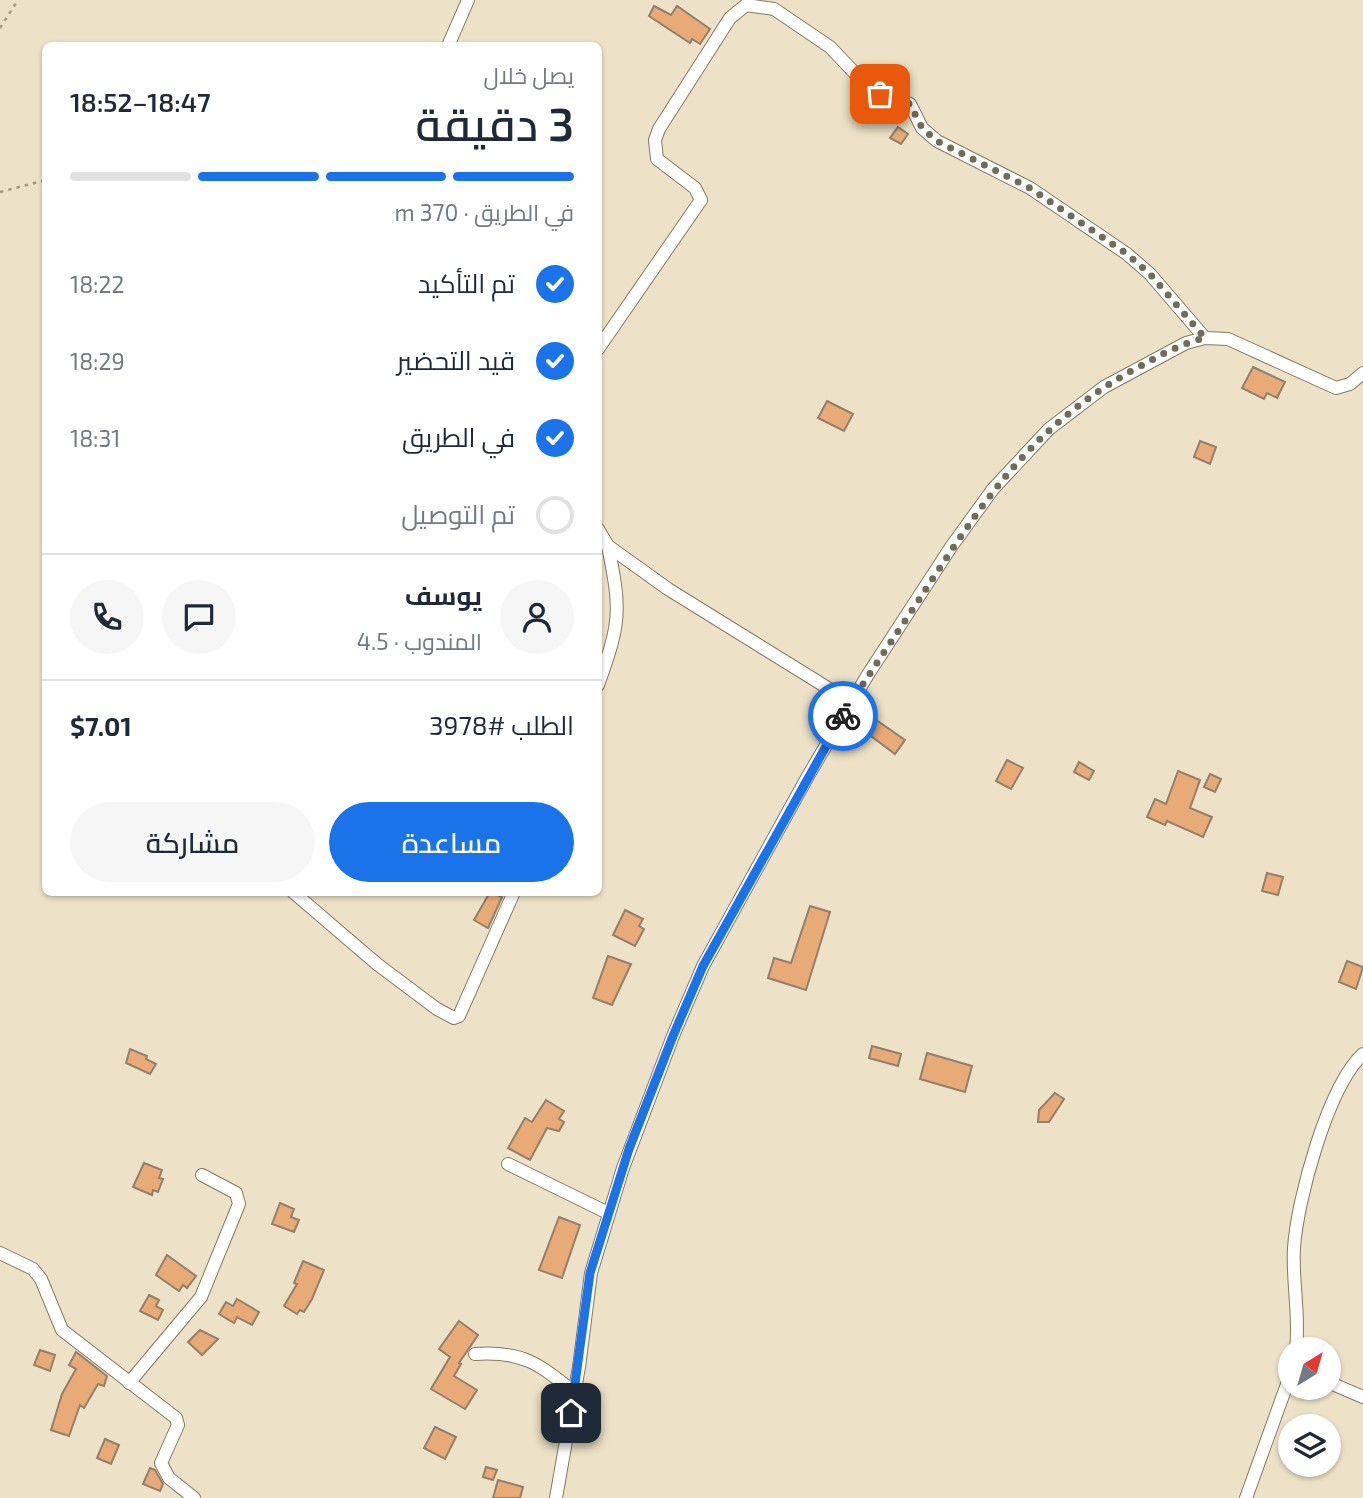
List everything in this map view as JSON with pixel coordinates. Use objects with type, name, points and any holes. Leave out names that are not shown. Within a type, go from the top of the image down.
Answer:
[{"type":"street","points":[[450,42],[468,0]]},
{"type":"street","points":[[602,343],[701,200],[695,188],[657,159],[655,140],[659,129],[730,18],[746,5],[761,4],[774,9],[830,47],[869,88],[910,104],[922,128],[937,141],[1030,188],[1127,254],[1150,274],[1205,338]]},
{"type":"street","points":[[556,1498],[575,1393],[590,1273],[639,1122],[703,966],[852,702],[951,547],[1019,457],[1049,429],[1104,387],[1162,354],[1205,338],[1228,339],[1336,388],[1350,384],[1363,373]]},
{"type":"street","points":[[602,535],[608,545],[617,591],[618,624],[614,644],[602,675]]},
{"type":"street","points":[[608,545],[724,625],[852,702]]},
{"type":"street","points":[[298,896],[377,964],[437,1009],[454,1018],[459,1016],[512,896]]},
{"type":"street","points":[[1296,1337],[1296,1231],[1311,1167],[1330,1108],[1342,1081],[1363,1054]]},
{"type":"street","points":[[508,1164],[608,1213]]},
{"type":"street","points":[[129,1383],[201,1297],[239,1205],[236,1193],[202,1175]]},
{"type":"street","points":[[0,1253],[33,1269],[41,1279],[62,1330],[176,1418],[178,1425],[161,1463],[169,1478],[194,1498]]},
{"type":"street","points":[[475,1354],[499,1352],[528,1357],[575,1393]]},
{"type":"street","points":[[1341,1388],[1363,1397]]},
{"type":"street","points":[[1246,1498],[1281,1400]]},
{"type":"path","points":[[0,28],[18,0]]},
{"type":"path","points":[[0,192],[42,181]]},
{"type":"building","points":[[654,6],[671,15],[677,6],[710,29],[700,44],[692,39],[690,43],[649,16]]},
{"type":"building","points":[[898,127],[908,134],[901,144],[890,138]]},
{"type":"building","points":[[1253,367],[1285,382],[1277,398],[1267,393],[1264,399],[1242,388]]},
{"type":"building","points":[[827,401],[853,414],[844,431],[818,418]]},
{"type":"building","points":[[1200,441],[1216,447],[1210,464],[1194,457]]},
{"type":"building","points":[[872,717],[905,740],[895,754],[863,730]]},
{"type":"building","points":[[1007,760],[1023,768],[1011,789],[996,781]]},
{"type":"building","points":[[1079,762],[1094,771],[1089,780],[1074,772]]},
{"type":"building","points":[[1178,771],[1200,780],[1190,808],[1212,817],[1203,837],[1167,821],[1165,825],[1147,817],[1155,799],[1166,804]]},
{"type":"building","points":[[1210,774],[1221,779],[1215,792],[1204,787]]},
{"type":"building","points":[[1267,873],[1283,877],[1278,895],[1262,891]]},
{"type":"building","points":[[488,896],[502,897],[488,928],[474,920]]},
{"type":"building","points":[[810,906],[830,912],[806,990],[768,978],[774,958],[791,963]]},
{"type":"building","points":[[625,910],[643,919],[639,926],[644,929],[635,946],[613,935]]},
{"type":"building","points":[[608,956],[631,964],[612,1005],[593,998]]},
{"type":"building","points":[[1347,961],[1363,967],[1356,989],[1339,982]]},
{"type":"building","points":[[872,1046],[901,1054],[898,1066],[869,1058]]},
{"type":"building","points":[[130,1049],[147,1056],[146,1059],[156,1064],[150,1074],[126,1063]]},
{"type":"building","points":[[927,1053],[972,1066],[965,1092],[920,1079]]},
{"type":"building","points":[[1055,1093],[1064,1099],[1049,1122],[1038,1122],[1039,1110]]},
{"type":"building","points":[[546,1100],[564,1111],[559,1119],[564,1122],[559,1131],[547,1128],[530,1160],[508,1148],[525,1118],[532,1122]]},
{"type":"building","points":[[144,1163],[162,1170],[159,1178],[163,1179],[158,1192],[153,1190],[152,1195],[133,1187]]},
{"type":"building","points":[[280,1203],[294,1209],[291,1217],[299,1220],[294,1232],[272,1224]]},
{"type":"building","points":[[559,1217],[580,1225],[562,1278],[539,1270]]},
{"type":"building","points":[[167,1255],[196,1276],[187,1288],[183,1285],[179,1291],[156,1275]]},
{"type":"building","points":[[303,1261],[324,1270],[312,1299],[304,1312],[300,1310],[297,1314],[284,1306],[297,1284],[294,1283]]},
{"type":"building","points":[[149,1295],[159,1300],[156,1306],[163,1310],[158,1320],[140,1311]]},
{"type":"building","points":[[237,1299],[259,1312],[252,1325],[237,1317],[234,1323],[219,1314],[226,1302],[233,1306]]},
{"type":"building","points":[[459,1321],[478,1335],[459,1363],[461,1364],[454,1376],[477,1390],[465,1409],[431,1389],[450,1357],[439,1349]]},
{"type":"building","points":[[200,1330],[218,1339],[202,1355],[188,1342]]},
{"type":"building","points":[[40,1350],[55,1355],[50,1371],[34,1365]]},
{"type":"building","points":[[76,1352],[107,1376],[104,1386],[98,1384],[84,1408],[80,1405],[69,1436],[51,1430],[62,1394],[76,1369],[69,1365]]},
{"type":"building","points":[[435,1427],[456,1437],[445,1459],[424,1448]]},
{"type":"building","points":[[105,1439],[119,1445],[111,1464],[97,1458]]},
{"type":"building","points":[[486,1467],[497,1470],[493,1480],[483,1477]]},
{"type":"building","points":[[150,1468],[155,1470],[163,1484],[160,1491],[143,1484]]},
{"type":"building","points":[[498,1480],[523,1487],[520,1498],[493,1498]]},
{"type":"way so far","points":[[843,716],[951,547],[1019,457],[1049,429],[1104,387],[1162,354],[1205,338],[1150,274],[1127,254],[1030,188],[937,141],[922,128],[910,104],[880,94]]},
{"type":"route","points":[[571,1413],[590,1273],[642,1114],[703,966],[843,716]]}]
